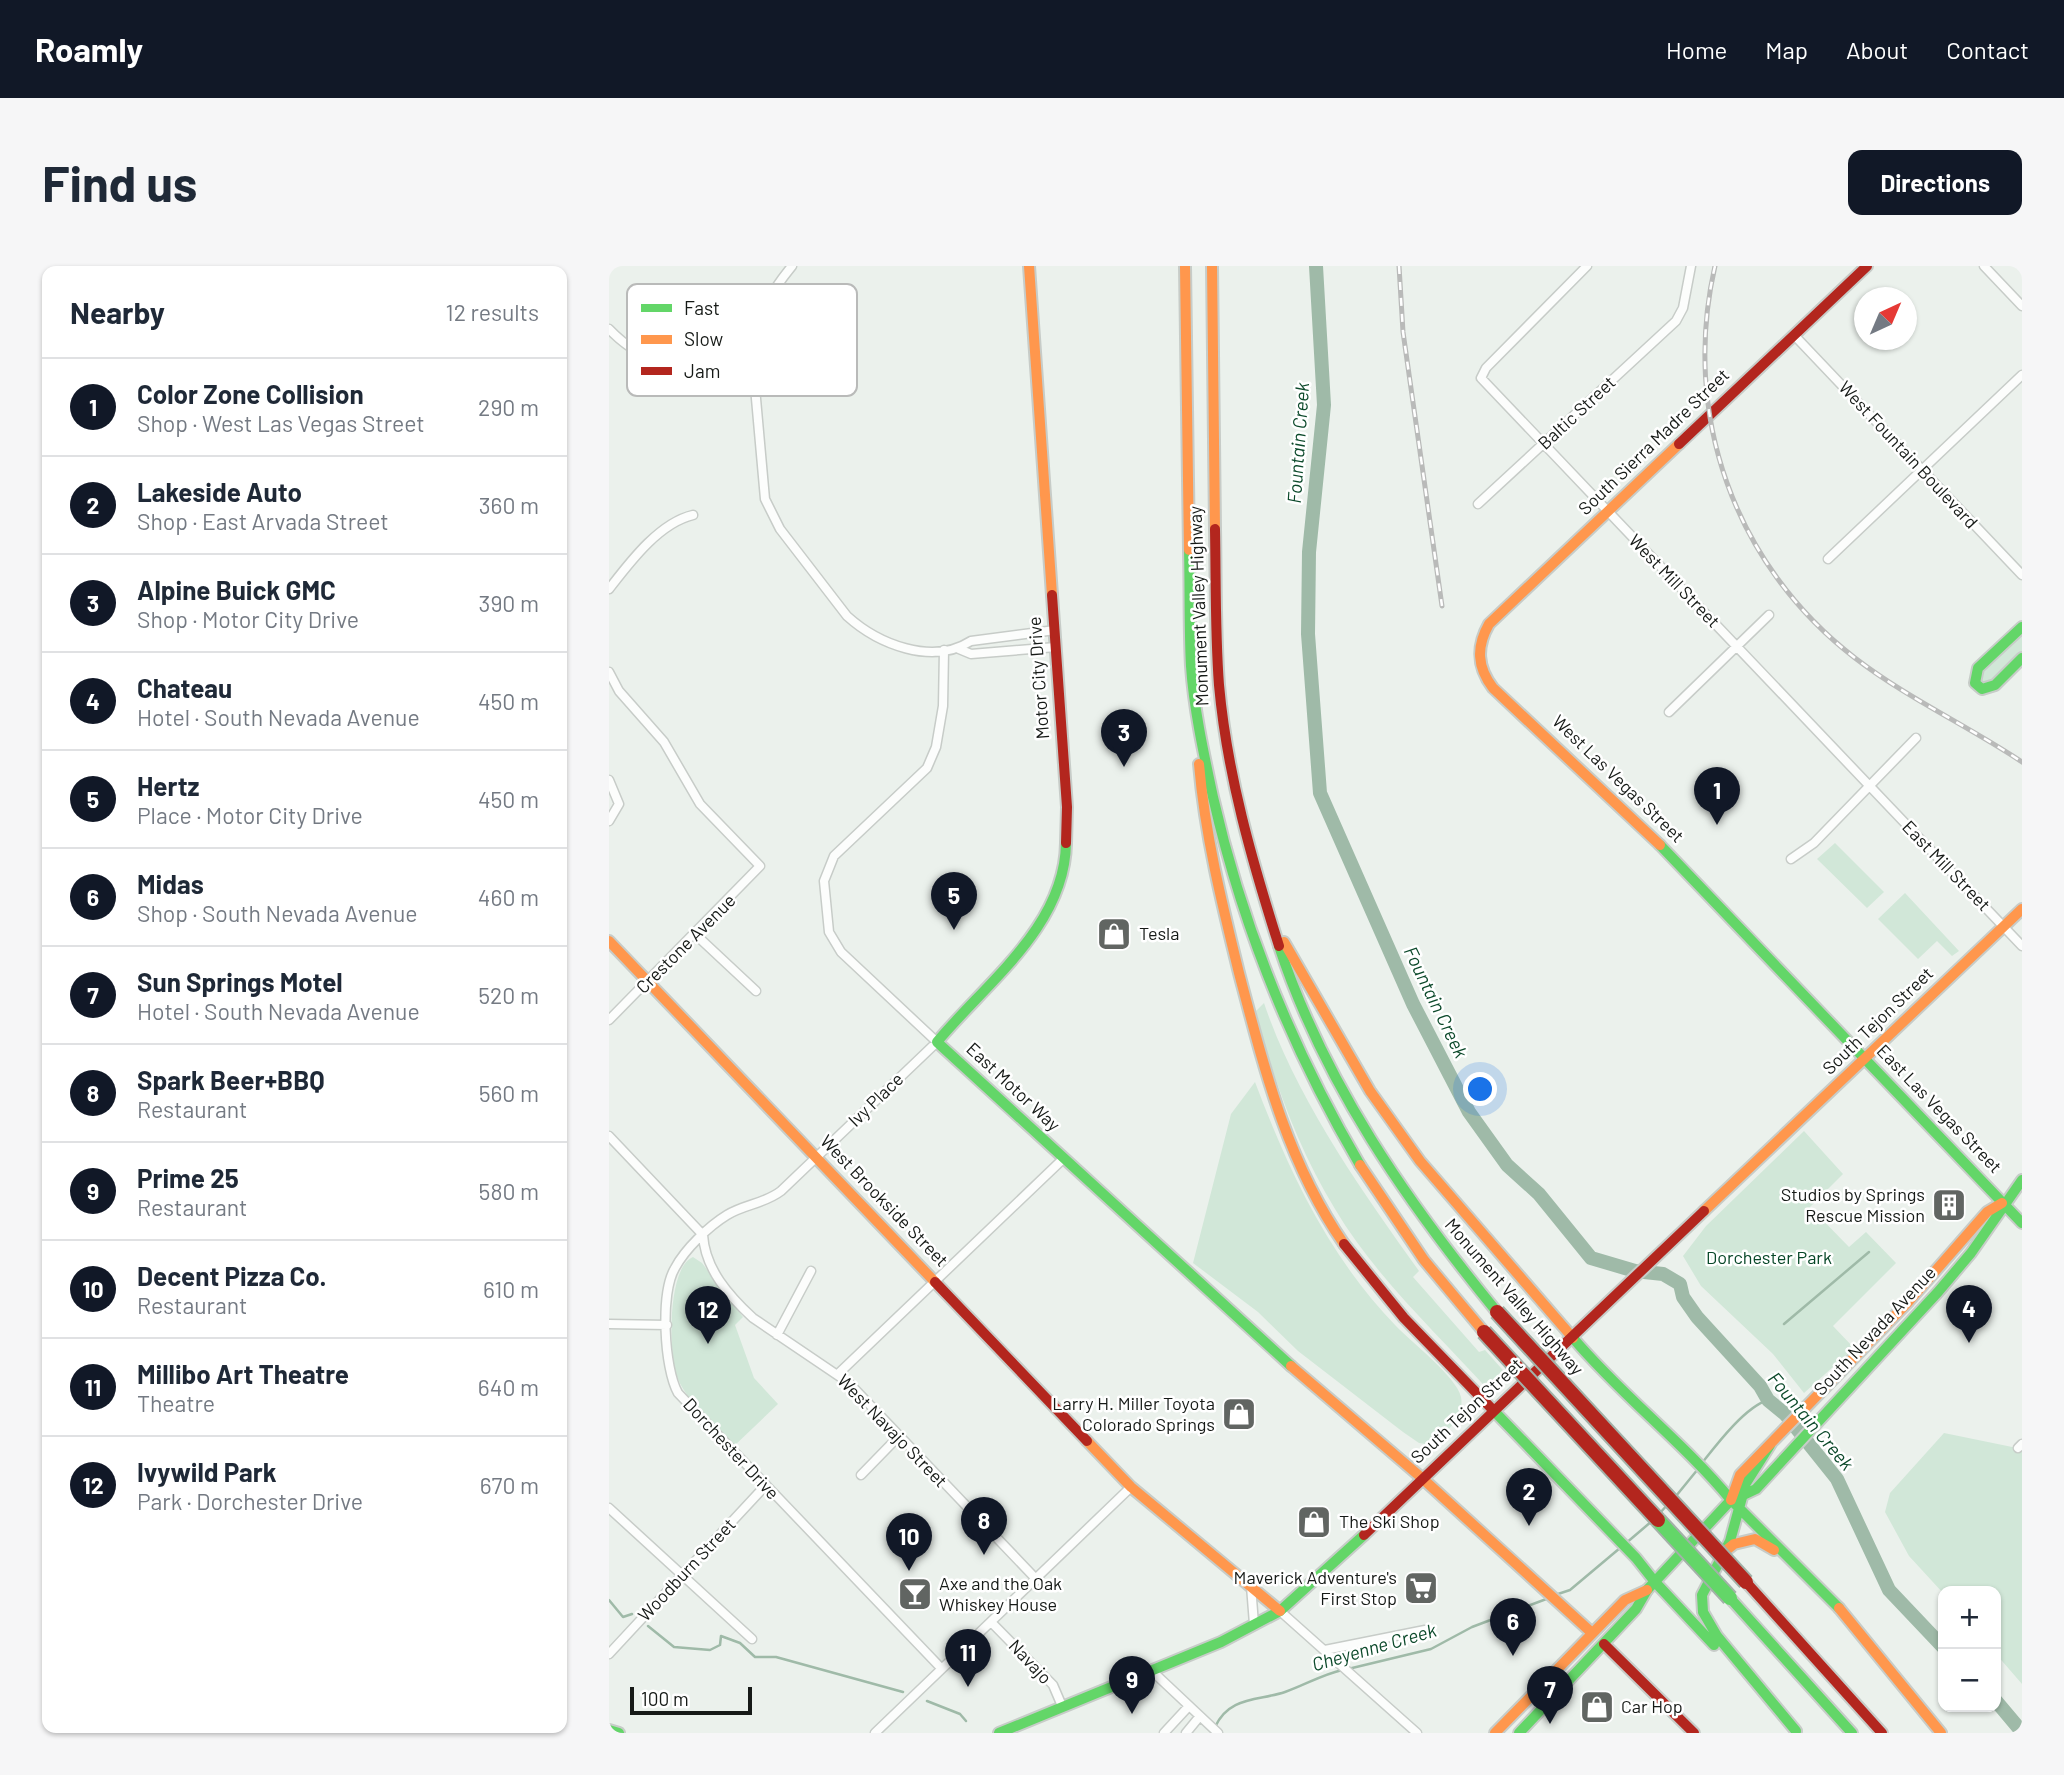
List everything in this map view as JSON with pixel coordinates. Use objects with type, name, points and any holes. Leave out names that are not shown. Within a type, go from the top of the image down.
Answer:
[{"type":"main road","name":"Motor City Drive","points":[[937,1042],[1038,932],[1055,900],[1064,872],[1067,815],[1029,266]]},
{"type":"main road","name":"Monument Valley Highway","points":[[1185,266],[1187,556],[1196,707],[1233,884],[1276,1006],[1310,1081],[1398,1228],[1438,1281],[1852,1733]]},
{"type":"main road","name":"Monument Valley Highway","points":[[1212,266],[1216,633],[1222,708],[1247,841],[1263,900],[1285,966],[1334,1078],[1417,1213],[1497,1312],[1882,1733]]},
{"type":"main road","name":"South Sierra Madre Street","points":[[1478,653],[1482,634],[1489,624],[1867,266]]},
{"type":"main road","points":[[2022,626],[1978,668],[1975,683],[1986,690],[2022,658]]},
{"type":"main road","name":"West Las Vegas Street","points":[[1478,653],[1480,668],[1493,688],[1655,839],[1741,930]]},
{"type":"main road","points":[[1196,707],[1200,785],[1214,872],[1269,1089],[1293,1156],[1326,1217],[1361,1268],[1398,1312],[1636,1558],[1651,1586],[1798,1732]]},
{"type":"main road","points":[[1263,900],[1313,996],[1385,1112],[1428,1171],[1635,1406],[1737,1501],[1838,1607],[1892,1668],[1941,1733]]},
{"type":"main road","name":"South Tejon Street","points":[[999,1733],[1151,1670],[1280,1611],[1595,1318],[2022,909]]},
{"type":"main road","name":"East Las Vegas Street","points":[[1741,930],[2022,1223]]},
{"type":"main road","name":"West Brookside Street","points":[[609,941],[1131,1487],[1280,1611]]},
{"type":"main road","name":"East Motor Way","points":[[937,1042],[1313,1387],[1423,1479],[1592,1633]]},
{"type":"main road","name":"South Nevada Avenue","points":[[1737,1501],[1748,1482],[1845,1392],[1963,1263],[1996,1222],[2003,1203],[2022,1180]]},
{"type":"main road","name":"South Nevada Avenue","points":[[1519,1733],[1636,1609],[1651,1586],[1737,1501],[1770,1445],[1909,1301],[1987,1212],[2003,1203]]},
{"type":"main road","points":[[1737,1501],[1734,1531],[1704,1588],[1703,1612],[1717,1636],[1798,1732]]},
{"type":"main road","points":[[1723,1553],[1745,1540],[1755,1539],[1766,1544],[1838,1607]]},
{"type":"main road","name":"South Nevada Avenue","points":[[1495,1733],[1625,1600],[1651,1586]]},
{"type":"main road","points":[[1604,1644],[1694,1733]]},
{"type":"main road","points":[[609,1730],[619,1733]]},
{"type":"street","points":[[778,284],[792,266]]},
{"type":"street","name":"West Mill Street","points":[[1587,266],[1482,373],[1481,379],[1545,442],[1608,513],[1870,787]]},
{"type":"street","name":"Baltic Street","points":[[1478,505],[1677,321],[1687,295],[1691,266]]},
{"type":"street","points":[[1984,266],[2022,306]]},
{"type":"street","points":[[609,329],[627,345]]},
{"type":"street","name":"West Fountain Boulevard","points":[[1794,335],[2022,575]]},
{"type":"street","points":[[1828,559],[2022,375]]},
{"type":"street","points":[[755,396],[765,499],[780,529],[847,616],[861,628],[888,644],[909,649],[959,649],[971,654],[1056,647]]},
{"type":"street","points":[[609,589],[629,564],[665,530],[690,516]]},
{"type":"street","points":[[1669,712],[1769,615]]},
{"type":"street","points":[[959,649],[971,641],[1055,630]]},
{"type":"street","name":"East Motor Way","points":[[937,1042],[841,952],[829,932],[824,881],[834,856],[927,768],[936,747],[943,706],[944,650]]},
{"type":"street","name":"Crestone Avenue","points":[[609,672],[619,691],[664,742],[700,804],[760,866],[609,1020]]},
{"type":"street","points":[[1791,859],[1814,844],[1916,738]]},
{"type":"street","points":[[609,780],[619,804],[609,821]]},
{"type":"street","name":"East Mill Street","points":[[1870,787],[2022,946]]},
{"type":"street","points":[[695,934],[756,991]]},
{"type":"street","name":"Ivy Place","points":[[816,1158],[937,1042]]},
{"type":"street","name":"West Navajo Street","points":[[609,1136],[703,1236],[704,1254],[728,1292],[753,1318],[838,1374],[1037,1580]]},
{"type":"street","name":"Dorchester Drive","points":[[816,1158],[772,1198],[727,1215],[679,1262],[670,1277],[667,1325],[669,1370],[678,1393],[941,1668]]},
{"type":"street","points":[[838,1374],[1063,1159]]},
{"type":"street","points":[[777,1335],[811,1270]]},
{"type":"street","points":[[609,1324],[667,1325]]},
{"type":"street","points":[[861,1475],[899,1436]]},
{"type":"street","name":"Woodburn Street","points":[[609,1654],[765,1486]]},
{"type":"street","points":[[875,1733],[1131,1487]]},
{"type":"street","points":[[609,1508],[752,1639]]},
{"type":"street","points":[[1251,1586],[1255,1624]]},
{"type":"street","points":[[1280,1611],[1417,1733]]},
{"type":"street","name":"Navajo","points":[[992,1622],[1053,1685],[1062,1706]]},
{"type":"street","points":[[1325,1650],[1425,1630]]},
{"type":"street","points":[[1151,1670],[1218,1733]]},
{"type":"street","points":[[1164,1733],[1189,1706]]},
{"type":"street","points":[[1186,1733],[1200,1716]]},
{"type":"green space","points":[[2022,633],[2022,651],[1989,683],[1982,683],[1979,674]]},
{"type":"green space","points":[[1835,843],[1884,892],[1867,908],[1817,859]]},
{"type":"green space","points":[[1905,893],[1959,951],[1952,956],[1937,941],[1918,959],[1878,919]]},
{"type":"green space","points":[[1264,1003],[1277,1038],[1312,1108],[1353,1176],[1419,1271],[1413,1277],[1479,1352],[1485,1350],[1509,1377],[1491,1393],[1388,1282],[1335,1209],[1298,1138],[1270,1062],[1256,1011]]},
{"type":"green space","points":[[1255,1082],[1297,1181],[1350,1271],[1396,1326],[1443,1370],[1458,1389],[1461,1404],[1457,1418],[1432,1445],[1419,1443],[1403,1432],[1298,1351],[1258,1312],[1193,1263],[1231,1114]]},
{"type":"green space","name":"Dorchester Park","points":[[1804,1131],[1843,1174],[1810,1207],[1849,1247],[1866,1232],[1896,1263],[1833,1326],[1854,1348],[1804,1393],[1773,1354],[1701,1286],[1683,1256],[1706,1226]]},
{"type":"green space","points":[[693,1257],[702,1263],[743,1317],[735,1325],[754,1378],[778,1404],[733,1447],[689,1397],[675,1368],[671,1333],[674,1294],[684,1264]]},
{"type":"green space","points":[[1944,1433],[2022,1449],[2022,1684],[2001,1660],[2001,1586],[1938,1588],[1909,1556],[1885,1512],[1890,1493]]},
{"type":"waterway","name":"Fountain Creek","points":[[1316,266],[1324,405],[1309,552],[1308,634],[1320,793],[1413,1004],[1469,1112],[1507,1165],[1539,1194],[1591,1258],[1635,1271],[1663,1274],[1680,1284],[1683,1297],[1697,1317],[1760,1386],[1768,1400],[1785,1414],[1837,1479],[1889,1590],[1938,1642]]},
{"type":"waterway","points":[[1784,1324],[1869,1252]]},
{"type":"waterway","name":"Cheyenne Creek","points":[[1702,1463],[1741,1418],[1768,1400]]},
{"type":"waterway","name":"Cheyenne Creek","points":[[1676,1496],[1698,1469]]},
{"type":"waterway","name":"Cheyenne Creek","points":[[1659,1514],[1669,1503]]},
{"type":"waterway","name":"Cheyenne Creek","points":[[1625,1544],[1652,1521]]},
{"type":"waterway","name":"Cheyenne Creek","points":[[1555,1595],[1570,1590],[1620,1548]]},
{"type":"waterway","name":"Cheyenne Creek","points":[[1348,1669],[1431,1649],[1472,1627],[1549,1598]]},
{"type":"waterway","points":[[609,1600],[623,1617],[632,1614]]},
{"type":"waterway","points":[[648,1626],[674,1647],[710,1650],[720,1645],[721,1636],[740,1643],[755,1657],[776,1657],[903,1692]]},
{"type":"waterway","name":"Cheyenne Creek","points":[[1215,1727],[1221,1717],[1236,1705],[1285,1692],[1342,1670]]},
{"type":"waterway","points":[[927,1701],[960,1714],[966,1721]]},
{"type":"waterway","name":"Fountain Creek","points":[[2001,1707],[2022,1732]]},
{"type":"railway","points":[[1399,266],[1403,332],[1442,606]]},
{"type":"railway","points":[[1715,266],[1706,322],[1706,377],[1712,431],[1727,483],[1749,532],[1777,578],[1813,621],[1855,658],[1895,686],[2022,762]]},
{"type":"traffic: fast","points":[[1189,550],[1190,652],[1194,699],[1225,846],[1272,987],[1313,1077],[1360,1165]]},
{"type":"traffic: fast","points":[[2022,627],[1978,668],[1975,683],[1982,689],[1995,685],[2022,658]]},
{"type":"traffic: fast","points":[[1066,843],[1062,873],[1052,901],[1038,927],[999,975],[937,1042],[1291,1366]]},
{"type":"traffic: fast","points":[[1660,845],[2022,1223]]},
{"type":"traffic: fast","points":[[1279,946],[1319,1046],[1371,1139],[1431,1228],[1497,1312]]},
{"type":"traffic: fast","points":[[1735,1499],[1756,1489],[1938,1292],[1971,1253],[2022,1180]]},
{"type":"traffic: fast","points":[[1573,1338],[1612,1380],[1693,1458],[1731,1500]]},
{"type":"traffic: fast","points":[[1494,1411],[1636,1558],[1655,1582]]},
{"type":"traffic: fast","points":[[1770,1445],[1746,1483],[1730,1541],[1702,1595],[1703,1612],[1717,1636],[1796,1731]]},
{"type":"traffic: fast","points":[[1519,1733],[1636,1609],[1647,1590],[1731,1500],[1839,1608]]},
{"type":"traffic: fast","points":[[1658,1520],[1730,1598]]},
{"type":"traffic: fast","points":[[999,1733],[1221,1642],[1280,1611],[1364,1535]]},
{"type":"traffic: fast","points":[[1655,1582],[1714,1645]]},
{"type":"traffic: fast","points":[[1730,1598],[1852,1733]]},
{"type":"traffic: fast","points":[[609,1730],[619,1733]]},
{"type":"traffic: slow","points":[[1029,266],[1052,595]]},
{"type":"traffic: slow","points":[[1185,266],[1189,550]]},
{"type":"traffic: slow","points":[[1212,266],[1215,529]]},
{"type":"traffic: slow","points":[[1660,845],[1493,688],[1481,665],[1480,649],[1489,624],[1679,444]]},
{"type":"traffic: slow","points":[[1199,764],[1205,817],[1220,895],[1268,1079],[1292,1147],[1307,1180],[1344,1244]]},
{"type":"traffic: slow","points":[[1704,1211],[2022,909]]},
{"type":"traffic: slow","points":[[609,941],[935,1282]]},
{"type":"traffic: slow","points":[[1284,942],[1370,1091],[1420,1161],[1573,1338]]},
{"type":"traffic: slow","points":[[1360,1165],[1424,1260],[1484,1332]]},
{"type":"traffic: slow","points":[[1731,1500],[1740,1475],[1909,1301],[1987,1212],[2002,1203]]},
{"type":"traffic: slow","points":[[1291,1366],[1423,1479],[1592,1633]]},
{"type":"traffic: slow","points":[[1087,1441],[1131,1487],[1280,1611]]},
{"type":"traffic: slow","points":[[1724,1552],[1734,1544],[1755,1539],[1774,1550]]},
{"type":"traffic: slow","points":[[1495,1733],[1625,1600],[1647,1590]]},
{"type":"traffic: slow","points":[[1839,1608],[1941,1733]]},
{"type":"traffic: jam","points":[[1679,444],[1867,266]]},
{"type":"traffic: jam","points":[[1215,529],[1219,685],[1228,751],[1242,817],[1279,946]]},
{"type":"traffic: jam","points":[[1052,595],[1067,807],[1066,843]]},
{"type":"traffic: jam","points":[[1364,1535],[1704,1211]]},
{"type":"traffic: jam","points":[[1344,1244],[1404,1318],[1494,1411]]},
{"type":"traffic: jam","points":[[935,1282],[1087,1441]]},
{"type":"traffic: jam","points":[[1497,1312],[1746,1582]]},
{"type":"traffic: jam","points":[[1484,1332],[1658,1520]]},
{"type":"traffic: jam","points":[[1746,1582],[1882,1733]]},
{"type":"traffic: jam","points":[[1604,1644],[1694,1733]]},
{"type":"place","name":"Alpine Buick GMC","points":[[1124,767]]},
{"type":"place","name":"Color Zone Collision","points":[[1717,825]]},
{"type":"place","name":"Hertz","points":[[954,930]]},
{"type":"place","name":"Tesla","points":[[1114,934]]},
{"type":"place","name":"Studios by Springs Rescue Mission","points":[[1949,1205]]},
{"type":"place","name":"Chateau","points":[[1969,1343]]},
{"type":"place","name":"Ivywild Park","points":[[708,1344]]},
{"type":"place","name":"Larry H. Miller Toyota Colorado Springs","points":[[1239,1414]]},
{"type":"place","name":"The Ski Shop","points":[[1314,1522]]},
{"type":"place","name":"Lakeside Auto","points":[[1529,1526]]},
{"type":"place","name":"Spark Beer+BBQ","points":[[984,1555]]},
{"type":"place","name":"Decent Pizza Co.","points":[[909,1571]]},
{"type":"place","name":"Maverick Adventure's First Stop","points":[[1421,1588]]},
{"type":"place","name":"Axe and the Oak Whiskey House","points":[[915,1594]]},
{"type":"place","name":"Midas","points":[[1513,1656]]},
{"type":"place","name":"Millibo Art Theatre","points":[[968,1687]]},
{"type":"place","name":"Car Hop","points":[[1597,1707]]},
{"type":"place","name":"Prime 25","points":[[1132,1714]]},
{"type":"place","name":"Sun Springs Motel","points":[[1550,1724]]}]
